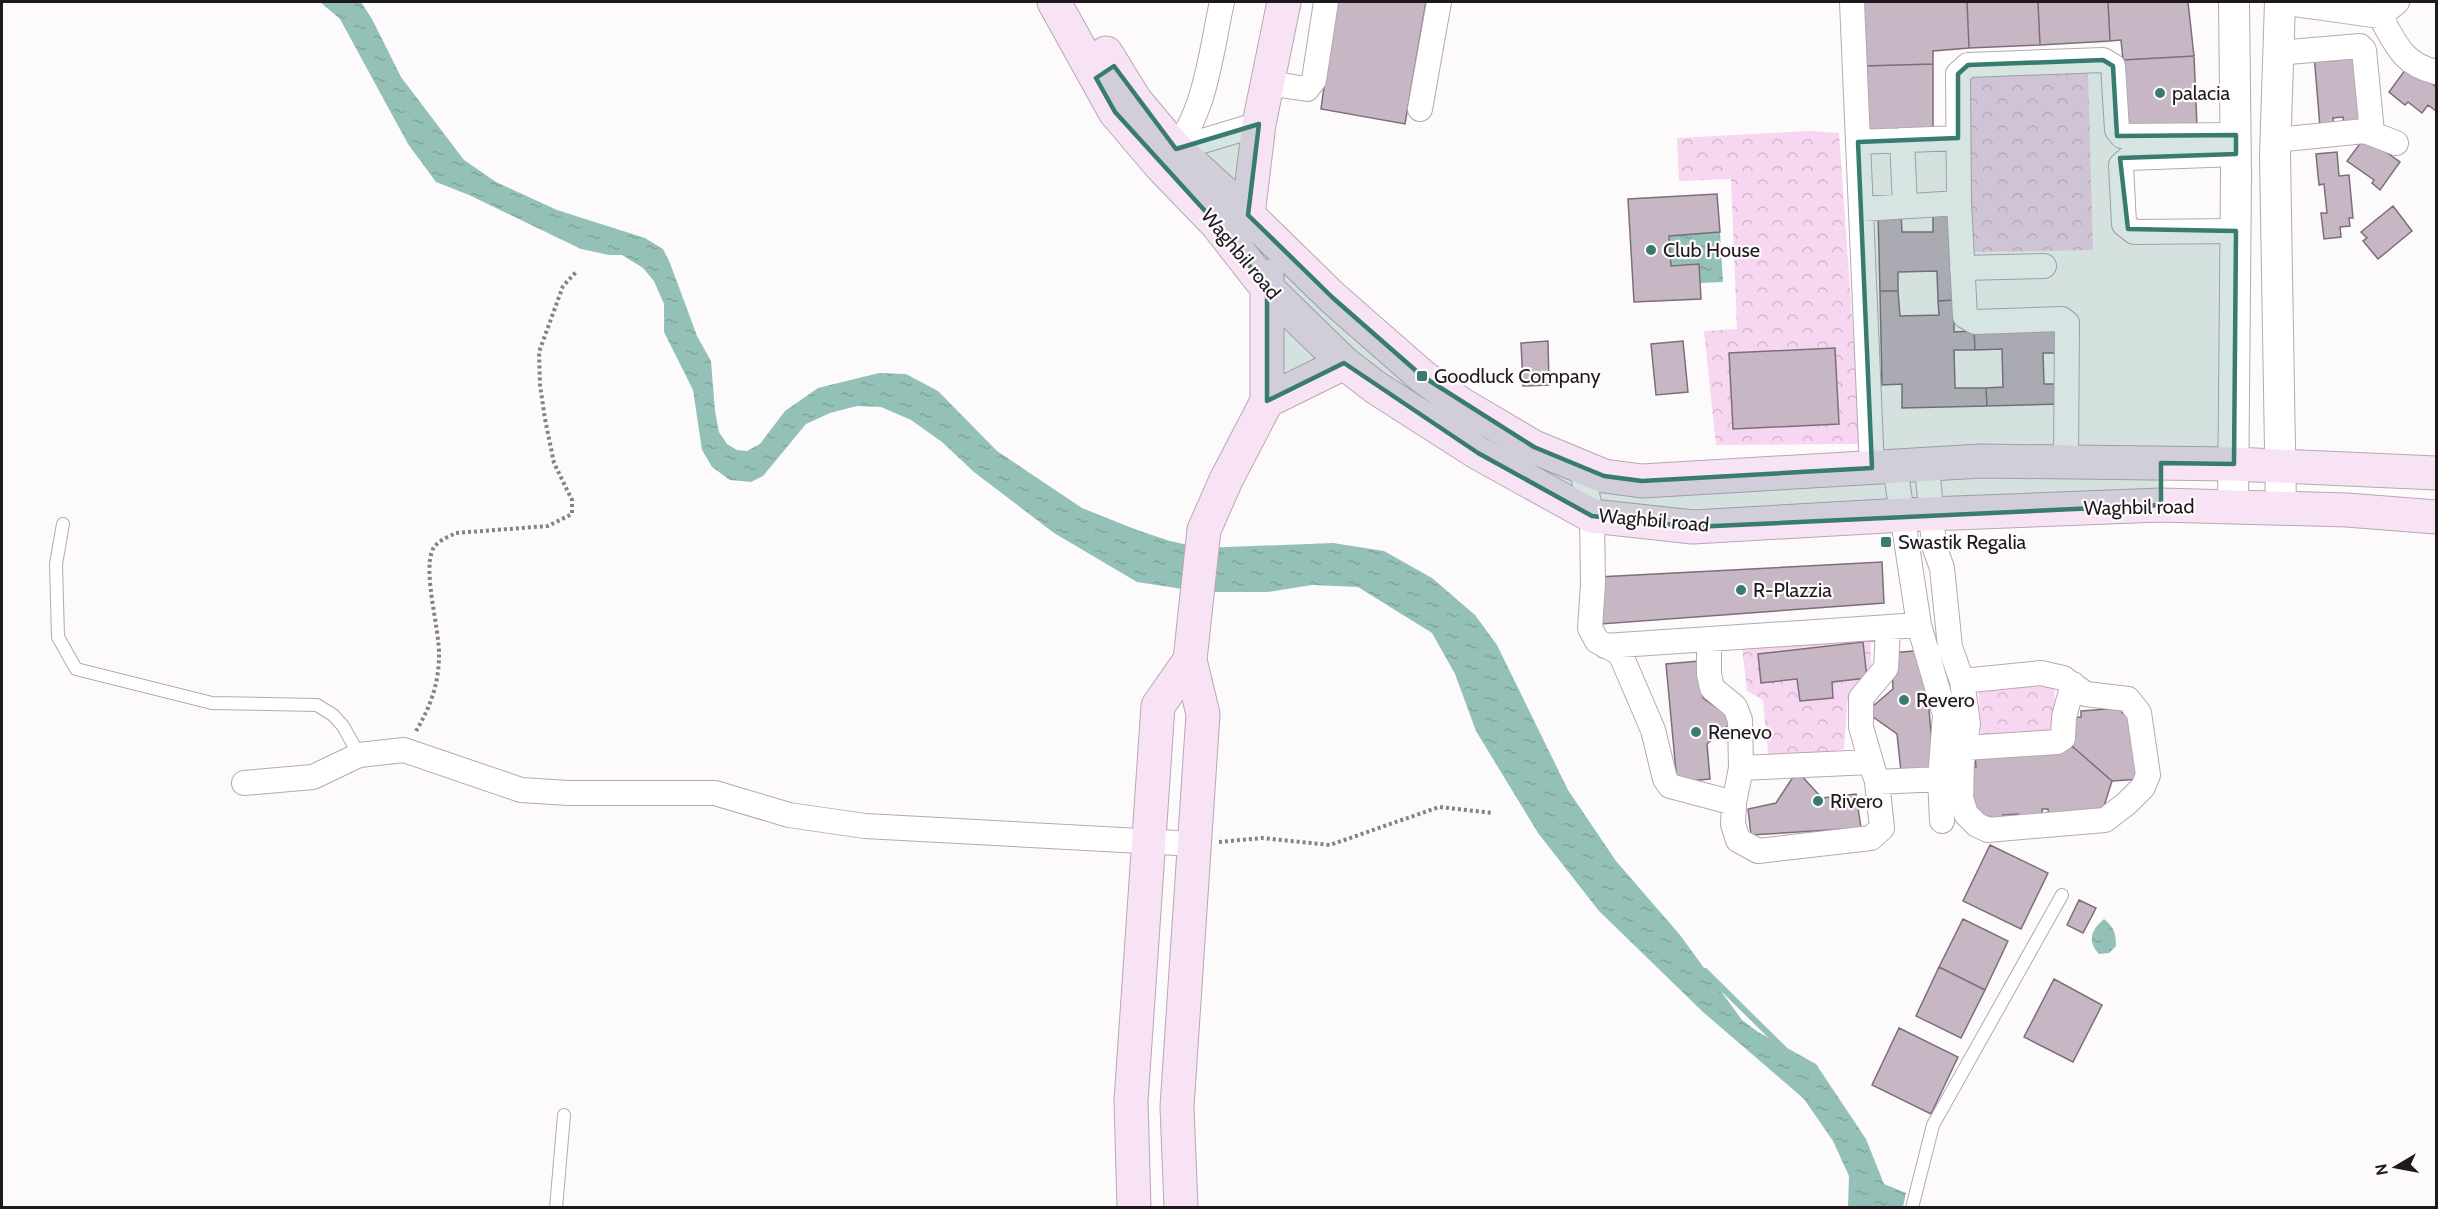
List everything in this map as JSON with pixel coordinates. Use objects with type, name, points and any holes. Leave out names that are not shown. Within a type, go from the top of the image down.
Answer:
[{"type":"main road","name":"Waghbil road","points":[[1054,2],[1105,72],[1135,100],[1168,157],[1267,288],[1375,387],[1478,453],[1592,516],[1693,527],[2161,505],[2347,510],[2431,516]]},
{"type":"main road","name":"Waghbil road","points":[[1077,2],[1105,72]]},
{"type":"main road","points":[[1181,1208],[1177,1107],[1203,714],[1190,660],[1204,530],[1226,480],[1267,401],[1267,288],[1259,225],[1259,124],[1284,2]]},
{"type":"main road","name":"Waghbil road","points":[[1168,157],[1259,225],[1333,298],[1422,376],[1461,404],[1534,447],[1604,476],[1642,481],[1980,461],[2234,464],[2432,472]]},
{"type":"main road","points":[[1267,401],[1352,368],[1384,343]]},
{"type":"main road","points":[[2161,463],[2161,505]]},
{"type":"main road","points":[[2431,516],[2432,472]]},
{"type":"main road","points":[[1134,1208],[1131,1101],[1158,706],[1190,660]]},
{"type":"street","points":[[1168,157],[1197,112],[1222,2]]},
{"type":"street","points":[[1267,83],[1307,89],[1314,80],[1326,2]]},
{"type":"street","points":[[1420,109],[1439,2]]},
{"type":"street","points":[[1852,2],[1862,209],[1884,467],[1917,515],[1934,546],[1942,568],[1950,647],[1962,681],[1968,724],[1961,798],[1966,814],[1977,825],[1988,830],[2105,820],[2143,787],[2148,775],[2139,713],[2128,699],[2086,694],[2063,678],[2041,673],[1962,681]]},
{"type":"street","points":[[2233,506],[2236,231],[2234,2]]},
{"type":"street","points":[[2281,508],[2276,174],[2280,2],[2389,9],[2402,55],[2425,70],[2436,72]]},
{"type":"street","points":[[2278,53],[2360,46],[2364,50],[2372,132]]},
{"type":"street","points":[[2066,462],[2067,323],[2062,319],[1975,322],[1965,316],[1959,203],[1958,74],[1968,65],[2103,60],[2114,66],[2117,130],[2122,136],[2236,155],[2276,174]]},
{"type":"street","points":[[1168,157],[1259,124]]},
{"type":"street","points":[[2276,140],[2365,131],[2396,143]]},
{"type":"street","points":[[1858,142],[1958,138]]},
{"type":"street","points":[[1902,140],[1905,206]]},
{"type":"street","points":[[2236,155],[2128,158],[2121,165],[2124,224],[2134,232],[2236,231]]},
{"type":"street","points":[[1862,209],[1959,203]]},
{"type":"street","points":[[2235,267],[2277,265]]},
{"type":"street","points":[[1962,268],[2044,266]]},
{"type":"street","points":[[1927,465],[1917,515],[1919,625],[1945,715],[1940,779],[1941,821]]},
{"type":"street","points":[[1581,467],[1592,516],[1593,584],[1590,628],[1597,641],[1620,653],[1653,730],[1665,779],[1670,786],[1734,803]]},
{"type":"street","points":[[1605,646],[1919,625]]},
{"type":"street","points":[[1709,639],[1709,674],[1712,688],[1735,707],[1740,720],[1741,768],[1734,803],[1733,824],[1738,840],[1758,851],[1871,838],[1882,828],[1874,772],[1862,727],[1861,698],[1886,668],[1888,627]]},
{"type":"street","points":[[1964,748],[2057,742],[2064,738],[2064,717],[2073,684]]},
{"type":"street","points":[[244,783],[313,777],[360,755],[404,750],[520,790],[715,793],[789,815],[865,826],[1196,844]]},
{"type":"street","points":[[1741,768],[1874,772],[1940,779]]},
{"type":"lane","points":[[63,524],[56,564],[58,637],[76,669],[212,703],[316,705],[333,714],[344,726],[360,755]]},
{"type":"lane","points":[[1913,1202],[1933,1125],[2062,895]]},
{"type":"lane","points":[[555,1208],[564,1115]]},
{"type":"path","points":[[404,750],[428,711],[436,684],[439,655],[430,570],[433,549],[442,540],[456,533],[548,526],[572,514],[572,500],[554,463],[545,419],[540,385],[539,352],[563,286],[577,271]]},
{"type":"path","points":[[1196,844],[1262,838],[1330,845],[1439,807],[1493,813]]},
{"type":"highlighted area","points":[[2103,60],[2113,66],[2117,136],[2236,135],[2236,154],[2120,158],[2128,229],[2236,231],[2234,464],[2161,463],[2161,505],[1693,527],[1592,516],[1478,453],[1344,363],[1267,401],[1267,288],[1216,223],[1115,112],[1096,78],[1114,66],[1176,149],[1259,124],[1248,215],[1333,298],[1422,376],[1534,447],[1604,476],[1642,481],[1872,468],[1858,142],[1958,138],[1958,74],[1968,65]]},
{"type":"green space","points":[[2088,71],[2093,250],[1973,252],[1968,74]]},
{"type":"green space","points":[[1809,131],[1839,133],[1861,444],[1716,445],[1704,331],[1737,329],[1731,179],[1679,181],[1677,138]]},
{"type":"green space","points":[[1870,637],[1872,681],[1848,697],[1844,749],[1769,763],[1763,700],[1747,691],[1742,647]]},
{"type":"green space","points":[[2054,681],[2057,734],[1981,738],[1978,686]]},
{"type":"water","points":[[320,2],[361,2],[401,77],[464,160],[496,182],[557,210],[645,238],[663,249],[697,336],[711,361],[719,432],[727,444],[737,450],[747,451],[760,444],[785,411],[818,388],[879,373],[906,374],[938,391],[997,451],[1082,508],[1137,530],[1202,548],[1333,543],[1384,551],[1432,578],[1475,615],[1497,645],[1568,790],[1616,861],[1680,935],[1742,1020],[1758,1032],[1816,1064],[1866,1139],[1884,1184],[1906,1193],[1903,1207],[1848,1207],[1849,1176],[1833,1141],[1804,1099],[1703,1012],[1599,911],[1538,833],[1476,731],[1455,674],[1432,633],[1358,587],[1312,585],[1268,592],[1202,592],[1137,582],[1054,533],[974,472],[942,442],[911,420],[881,407],[857,406],[830,413],[806,424],[763,476],[751,482],[730,480],[712,467],[702,450],[693,390],[664,332],[664,304],[654,281],[643,268],[622,255],[609,255],[581,249],[469,195],[436,182],[408,144],[340,19]]},
{"type":"water","points":[[1720,232],[1723,282],[1700,283],[1699,265],[1671,266],[1669,236]]},
{"type":"water","points":[[2104,919],[2114,931],[2116,946],[2109,953],[2099,954],[2093,945],[2092,936],[2096,927]]},
{"type":"building","points":[[1336,2],[1426,2],[1405,124],[1321,109]]},
{"type":"building","points":[[1864,2],[1967,2],[1969,48],[1933,51],[1933,64],[1863,66]]},
{"type":"building","points":[[1967,2],[2038,2],[2040,45],[1969,48]]},
{"type":"building","points":[[2038,2],[2108,2],[2110,41],[2040,45]]},
{"type":"building","points":[[2108,2],[2188,2],[2194,56],[2123,60],[2121,40],[2110,41]]},
{"type":"building","points":[[2355,50],[2360,125],[2344,126],[2343,117],[2333,118],[2334,126],[2320,127],[2314,54],[2329,53],[2330,61],[2340,60],[2339,51]]},
{"type":"building","name":"palacia","points":[[2194,56],[2197,126],[2126,130],[2123,60]]},
{"type":"building","points":[[1933,64],[1933,128],[1866,131],[1863,66]]},
{"type":"building","points":[[2408,66],[2436,87],[2436,111],[2428,105],[2422,113],[2408,102],[2405,105],[2389,92]]},
{"type":"building","points":[[2365,137],[2400,162],[2380,190],[2372,183],[2374,180],[2347,161]]},
{"type":"building","points":[[2337,152],[2339,176],[2349,175],[2353,218],[2349,218],[2350,226],[2340,227],[2341,237],[2324,239],[2321,213],[2327,213],[2324,184],[2319,185],[2316,154]]},
{"type":"building","name":"Club House","points":[[1717,194],[1720,232],[1669,236],[1671,266],[1699,264],[1701,299],[1634,302],[1628,199]]},
{"type":"building","points":[[2393,206],[2412,231],[2378,259],[2363,241],[2367,238],[2361,232]]},
{"type":"building","points":[[1901,213],[1902,232],[1933,232],[1933,214],[1952,213],[1954,300],[1938,301],[1937,271],[1898,272],[1898,291],[1880,291],[1878,214]]},
{"type":"building","points":[[1880,291],[1898,291],[1900,316],[1939,315],[1938,301],[1954,300],[1954,332],[1974,331],[1975,350],[1954,350],[1955,388],[1986,388],[1987,406],[1902,408],[1902,384],[1882,385]]},
{"type":"building","points":[[2061,329],[2062,353],[2043,353],[2044,384],[2062,384],[2062,404],[1987,406],[1986,388],[2003,387],[2002,349],[1975,350],[1974,331]]},
{"type":"building","points":[[1548,341],[1549,385],[1523,386],[1521,343]]},
{"type":"building","points":[[1683,341],[1688,392],[1656,395],[1651,344]]},
{"type":"building","points":[[1835,348],[1839,424],[1733,429],[1729,353]]},
{"type":"building","name":"R-Plazzia","points":[[1882,562],[1884,603],[1601,624],[1598,577]]},
{"type":"building","points":[[1863,642],[1867,678],[1832,682],[1833,698],[1800,701],[1797,679],[1761,683],[1758,654]]},
{"type":"building","name":"Revero","points":[[1924,650],[1934,769],[1901,772],[1897,734],[1866,712],[1893,689],[1891,653]]},
{"type":"building","name":"Renevo","points":[[1699,661],[1703,698],[1734,720],[1707,744],[1710,779],[1677,782],[1666,664]]},
{"type":"building","points":[[2121,708],[2122,713],[2135,714],[2141,779],[2112,781],[2073,747],[2070,718],[2081,717],[2081,711]]},
{"type":"building","points":[[2073,747],[2112,781],[2104,806],[2087,816],[2049,818],[2048,809],[2042,809],[2043,819],[2018,821],[2018,814],[2003,815],[2004,821],[1972,813],[1969,767],[1976,767],[1975,753]]},
{"type":"building","name":"Rivero","points":[[1797,771],[1822,798],[1856,794],[1861,828],[1751,835],[1748,809],[1776,803]]},
{"type":"building","points":[[1990,845],[2048,873],[2021,929],[1963,901]]},
{"type":"building","points":[[2079,900],[2096,908],[2083,933],[2067,925]]},
{"type":"building","points":[[1963,919],[2008,941],[1985,990],[1939,967]]},
{"type":"building","points":[[1939,967],[1985,990],[1961,1038],[1916,1016]]},
{"type":"building","points":[[2054,979],[2102,1005],[2073,1062],[2024,1037]]},
{"type":"building","points":[[1899,1028],[1958,1057],[1931,1114],[1872,1085]]},
{"type":"waterway","points":[[1705,971],[1785,1050]]},
{"type":"place","name":"palacia","points":[[2160,93]]},
{"type":"place","name":"Club House","points":[[1651,250]]},
{"type":"place","name":"Goodluck Company","points":[[1422,376]]},
{"type":"place","name":"Swastik Regalia","points":[[1886,542]]},
{"type":"place","name":"R-Plazzia","points":[[1741,590]]},
{"type":"place","name":"Revero","points":[[1904,700]]},
{"type":"place","name":"Renevo","points":[[1696,732]]},
{"type":"place","name":"Rivero","points":[[1818,801]]}]
